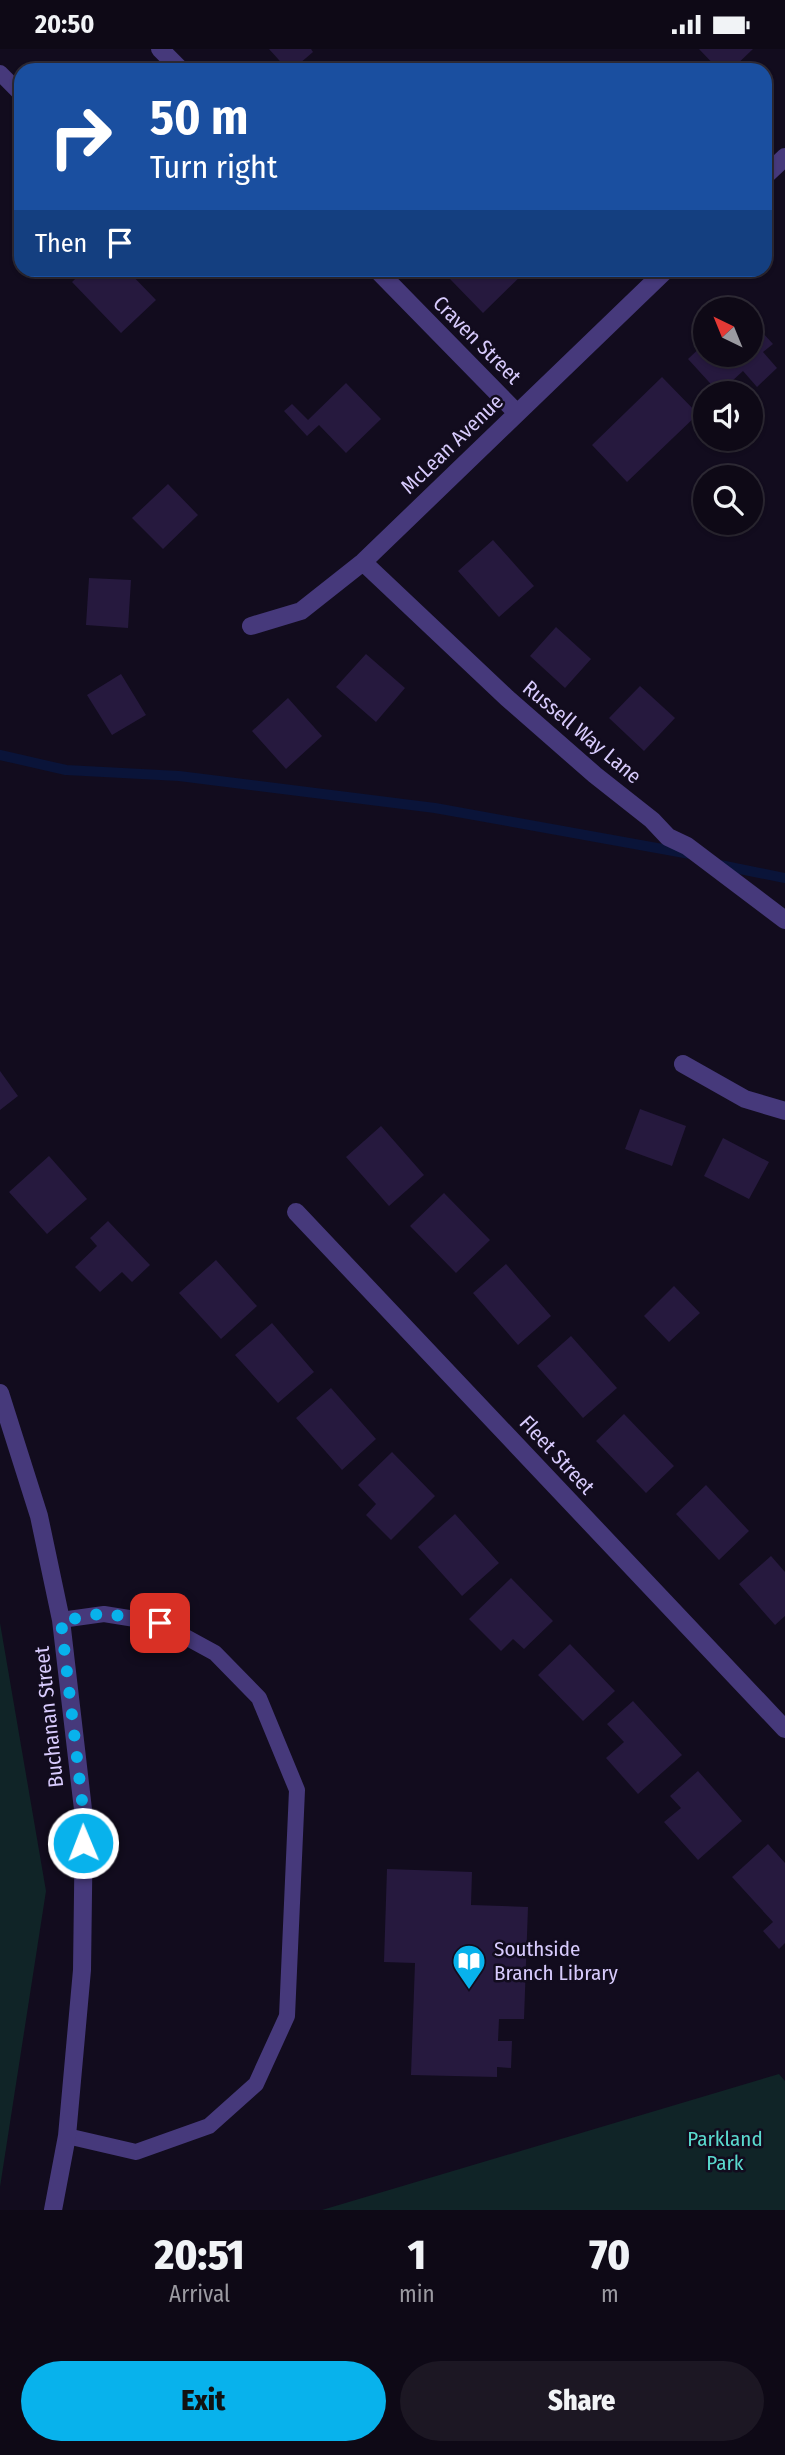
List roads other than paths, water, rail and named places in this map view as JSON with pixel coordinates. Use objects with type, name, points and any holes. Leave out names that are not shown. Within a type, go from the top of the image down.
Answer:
[{"type":"street","points":[[160,49],[171,63]]},
{"type":"street","points":[[772,169],[785,157]]},
{"type":"street","name":"Craven Street","points":[[384,277],[517,413]]},
{"type":"street","name":"McLean Avenue","points":[[251,626],[301,611],[363,562],[659,277]]},
{"type":"street","name":"Russell Way Lane","points":[[363,562],[507,698],[595,775],[652,820],[668,837],[687,846],[785,921]]},
{"type":"street","points":[[683,1064],[744,1099],[785,1111]]},
{"type":"street","name":"Fleet Street","points":[[296,1212],[785,1729]]},
{"type":"street","name":"Buchanan Street","points":[[0,1393],[38,1516],[61,1621],[84,1818],[82,1970],[67,2136],[53,2210]]},
{"type":"lane","points":[[0,73],[14,87]]},
{"type":"lane","points":[[61,1621],[104,1613],[160,1623],[215,1653],[258,1698],[297,1790],[287,2016],[256,2084],[209,2126],[136,2152],[67,2136]]},
{"type":"waterway","points":[[0,755],[66,770],[179,776],[435,808],[690,854]]},
{"type":"waterway","points":[[720,865],[785,878]]},
{"type":"place","name":"Southside Branch Library","points":[[469,1991]]},
{"type":"park label","name":"Parkland Park","points":[[725,2151]]}]
